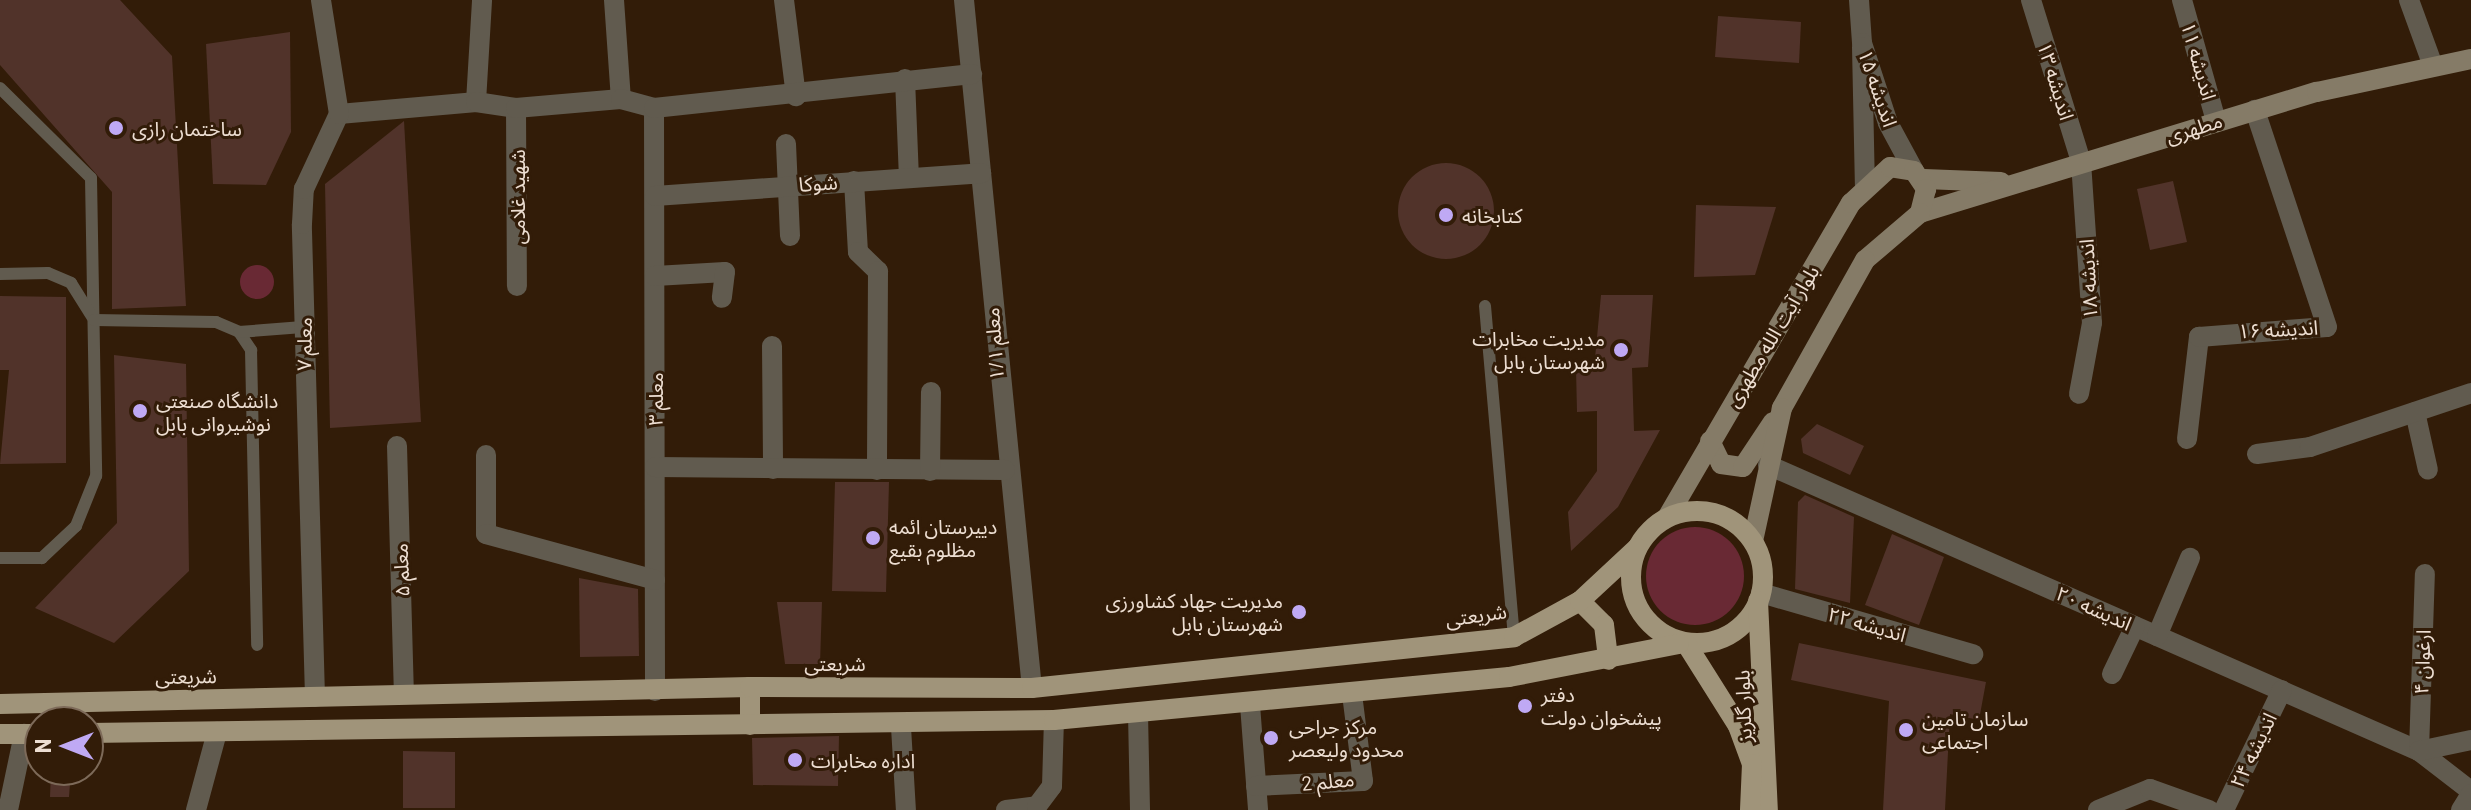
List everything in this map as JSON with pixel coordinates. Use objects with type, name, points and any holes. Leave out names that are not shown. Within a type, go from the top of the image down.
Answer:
[{"type":"main road","name":"مطهری","points":[[1920,213],[2255,110],[2471,59]]},
{"type":"main road","name":"بلوار آیت الله مطهری","points":[[1668,516],[1865,185],[1890,167],[1919,175]]},
{"type":"main road","points":[[1920,213],[1919,175],[2017,183]]},
{"type":"main road","name":"بلوار آیت الله مطهری","points":[[1753,541],[1782,408],[1865,260],[1920,213]]},
{"type":"main road","points":[[1710,441],[1721,464],[1743,467],[1782,408]]},
{"type":"main road","points":[[104,733],[750,725],[901,727],[1054,720],[1352,694],[1608,660],[1683,644],[1737,629],[1760,597],[1753,541],[1708,511],[1668,516],[1637,548],[1636,602],[1683,644]]},
{"type":"main road","name":"شریعتی","points":[[0,704],[750,687],[1032,688],[1514,637],[1580,601],[1637,548]]},
{"type":"main road","name":"بلوار گلریز","points":[[1760,597],[1768,810]]},
{"type":"main road","points":[[1580,601],[1604,625],[1608,660]]},
{"type":"main road","name":"بلوار گلریز","points":[[1683,644],[1738,726],[1752,764],[1750,810]]},
{"type":"main road","points":[[750,687],[750,725]]},
{"type":"main road","points":[[0,734],[24,734]]},
{"type":"street","points":[[322,0],[339,114],[476,102],[516,108],[621,99],[654,108],[796,96],[905,79],[972,74]]},
{"type":"street","points":[[476,102],[482,0]]},
{"type":"street","points":[[614,0],[621,99]]},
{"type":"street","points":[[784,0],[796,96]]},
{"type":"street","name":"معلم ۱/۱","points":[[964,0],[984,148],[981,173],[1005,470],[1032,688]]},
{"type":"street","name":"اندیشه ۱۵","points":[[1859,0],[1862,43],[1888,123],[1919,175]]},
{"type":"street","name":"اندیشه ١٣","points":[[2031,0],[2081,162]]},
{"type":"street","name":"اندیشه ۱۱","points":[[2182,0],[2216,121]]},
{"type":"street","points":[[2409,0],[2433,66]]},
{"type":"street","points":[[1862,43],[1865,185]]},
{"type":"street","points":[[905,79],[909,177]]},
{"type":"street","name":"شهید غلامی","points":[[516,108],[517,286]]},
{"type":"street","name":"معلم ۳","points":[[654,108],[655,691]]},
{"type":"street","name":"اندیشه ۱۶","points":[[2187,439],[2199,337],[2327,327],[2255,110]]},
{"type":"street","name":"معلم ۷","points":[[315,697],[303,327],[304,189],[339,114]]},
{"type":"street","points":[[786,144],[790,236]]},
{"type":"street","name":"اندیشه ۱۸","points":[[2079,394],[2092,323],[2081,162]]},
{"type":"street","name":"شوکا","points":[[655,196],[981,173]]},
{"type":"street","points":[[854,181],[858,252],[878,271],[877,470]]},
{"type":"street","points":[[655,276],[725,272],[722,298]]},
{"type":"street","points":[[772,346],[773,469]]},
{"type":"street","points":[[930,471],[931,392]]},
{"type":"street","points":[[2257,454],[2310,447],[2471,393]]},
{"type":"street","points":[[2415,412],[2428,470]]},
{"type":"street","name":"معلم ۵","points":[[397,446],[404,694]]},
{"type":"street","points":[[486,455],[486,534],[655,580]]},
{"type":"street","name":"اندیشه ۲۰","points":[[1768,465],[2419,751],[2471,793]]},
{"type":"street","points":[[655,467],[1005,470]]},
{"type":"street","points":[[2157,636],[2190,558]]},
{"type":"street","name":"ارغوان ۴","points":[[2419,751],[2425,574]]},
{"type":"street","name":"اندیشه ۲۲","points":[[1760,597],[1973,654]]},
{"type":"street","points":[[2112,674],[2135,626]]},
{"type":"street","name":"اندیشه ۲۴","points":[[2224,810],[2282,690]]},
{"type":"street","name":"معلم 2","points":[[1256,786],[1363,781],[1352,694]]},
{"type":"street","points":[[1250,705],[1258,810]]},
{"type":"street","points":[[1138,714],[1140,810]]},
{"type":"street","points":[[1006,810],[1037,806],[1052,786],[1054,720]]},
{"type":"street","points":[[901,727],[906,810]]},
{"type":"street","points":[[196,810],[217,732]]},
{"type":"street","points":[[2419,751],[2471,740]]},
{"type":"street","points":[[8,810],[24,759]]},
{"type":"street","points":[[2098,810],[2150,789],[2209,810]]},
{"type":"street","points":[[2461,810],[2471,793]]},
{"type":"lane","points":[[0,88],[91,178],[96,476],[76,526],[42,558],[0,558]]},
{"type":"lane","points":[[0,274],[48,273],[71,283],[94,320]]},
{"type":"lane","points":[[1485,306],[1514,637]]},
{"type":"lane","points":[[94,320],[216,322],[239,332],[303,327]]},
{"type":"lane","points":[[239,332],[251,350],[257,645]]},
{"type":"shaded area","points":[[257,265],[269,270],[274,282],[269,294],[257,299],[245,294],[240,282],[245,270]]},
{"type":"shaded area","points":[[1695,527],[1714,531],[1730,541],[1740,557],[1744,576],[1740,595],[1730,611],[1714,621],[1695,625],[1676,621],[1660,611],[1650,595],[1646,576],[1650,557],[1660,541],[1676,531]]},
{"type":"building","name":"ساختمان رازی","points":[[0,0],[120,0],[172,56],[186,306],[112,309],[112,192],[0,65]]},
{"type":"building","points":[[1718,16],[1801,22],[1799,63],[1715,57]]},
{"type":"building","points":[[290,32],[291,132],[266,185],[213,184],[206,44]]},
{"type":"building","points":[[404,121],[421,422],[330,428],[325,184]]},
{"type":"building","name":"کتابخانه","points":[[1446,163],[1464,166],[1480,177],[1491,193],[1494,211],[1491,229],[1480,245],[1464,256],[1446,259],[1428,256],[1412,245],[1401,229],[1398,211],[1401,193],[1412,177],[1428,166]]},
{"type":"building","points":[[2173,181],[2187,242],[2150,250],[2137,189]]},
{"type":"building","points":[[1696,205],[1776,207],[1755,275],[1694,277]]},
{"type":"building","points":[[1601,295],[1653,295],[1648,367],[1632,368],[1634,431],[1660,430],[1618,507],[1571,551],[1568,512],[1597,471],[1597,411],[1577,412],[1576,369],[1594,369]]},
{"type":"building","points":[[0,296],[66,297],[66,463],[0,464],[9,370],[0,370]]},
{"type":"building","points":[[114,355],[186,364],[189,571],[114,643],[35,608],[117,523]]},
{"type":"building","points":[[1817,424],[1864,446],[1850,475],[1803,453],[1801,439]]},
{"type":"building","points":[[835,482],[889,482],[886,592],[832,591]]},
{"type":"building","points":[[1805,495],[1854,517],[1850,603],[1795,589],[1798,502]]},
{"type":"building","points":[[1892,534],[1944,557],[1919,625],[1865,605]]},
{"type":"building","points":[[579,578],[638,589],[639,656],[580,657]]},
{"type":"building","points":[[777,602],[822,602],[820,664],[785,664]]},
{"type":"building","points":[[1799,643],[1986,682],[1979,720],[1950,714],[1945,810],[1883,810],[1889,701],[1791,680]]},
{"type":"building","name":"اداره مخابرات","points":[[839,736],[838,786],[753,785],[752,738]]},
{"type":"building","points":[[403,751],[455,752],[455,808],[403,808]]},
{"type":"building","points":[[50,786],[70,786],[69,797],[50,797]]},
{"type":"place","name":"ساختمان رازی","points":[[116,128]]},
{"type":"place","name":"کتابخانه","points":[[1446,215]]},
{"type":"place","name":"مدیریت مخابرات شهرستان بابل","points":[[1621,350]]},
{"type":"place","name":"دانشگاه صنعتی نوشیروانی بابل","points":[[140,411]]},
{"type":"place","name":"دییرستان ائمه مظلوم بقیع","points":[[873,538]]},
{"type":"place","name":"مدیریت جهاد کشاورزی شهرستان بابل","points":[[1299,612]]},
{"type":"place","name":"دفتر پیشخوان دولت","points":[[1525,706]]},
{"type":"place","name":"سازمان تامین اجتماعی","points":[[1906,730]]},
{"type":"place","name":"مرکز جراحی محدود ولیعصر","points":[[1271,738]]},
{"type":"place","name":"اداره مخابرات","points":[[795,760]]}]
